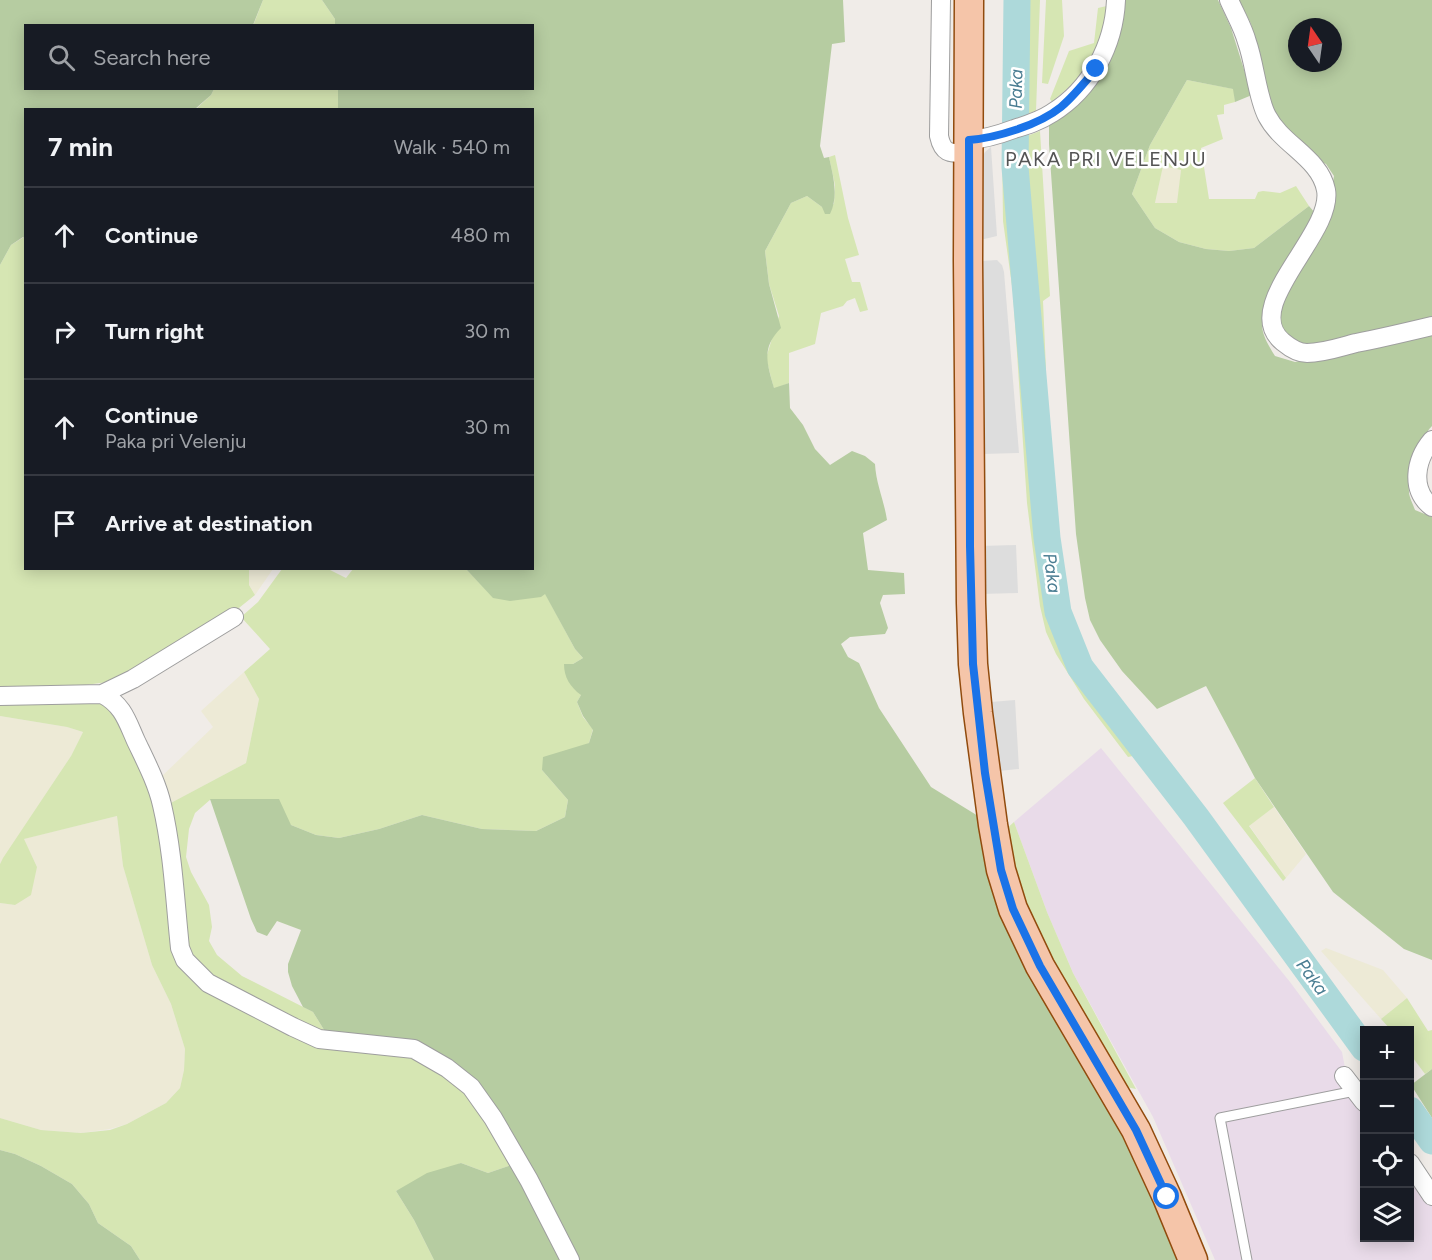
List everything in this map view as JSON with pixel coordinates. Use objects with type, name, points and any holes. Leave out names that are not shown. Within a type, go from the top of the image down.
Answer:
[{"type":"main road","points":[[969,0],[970,546],[973,664],[985,773],[1001,870],[1013,909],[1040,966],[1136,1130],[1193,1260]]},
{"type":"street","points":[[941,0],[939,136],[941,146],[947,152],[968,147],[1040,120],[1066,103],[1096,69],[1107,47],[1115,17],[1116,0]]},
{"type":"street","points":[[1228,0],[1247,40],[1266,114],[1278,134],[1314,165],[1322,176],[1326,192],[1323,212],[1313,235],[1280,286],[1274,302],[1272,321],[1277,337],[1288,346],[1304,353],[1323,351],[1432,326]]},
{"type":"street","points":[[1432,440],[1426,447],[1418,469],[1417,487],[1423,500],[1432,507]]},
{"type":"street","points":[[0,696],[102,694],[133,679],[234,617]]},
{"type":"street","points":[[102,694],[114,700],[125,716],[151,772],[162,805],[169,844],[180,948],[186,960],[208,983],[267,1015],[319,1039],[414,1049],[447,1068],[471,1087],[494,1118],[570,1260]]},
{"type":"street","points":[[1344,1076],[1360,1097]]},
{"type":"street","points":[[1414,1169],[1432,1196]]},
{"type":"lane","points":[[1247,1260],[1220,1118],[1360,1097]]},
{"type":"shaded area","points":[[991,147],[997,236],[976,241],[979,163]]},
{"type":"shaded area","points":[[1163,165],[1181,170],[1178,203],[1155,203]]},
{"type":"shaded area","points":[[997,260],[1004,272],[1019,453],[983,454],[981,261]]},
{"type":"shaded area","points":[[1016,545],[1018,593],[980,594],[979,546]]},
{"type":"shaded area","points":[[249,570],[272,570],[255,595],[249,585]]},
{"type":"shaded area","points":[[244,672],[259,699],[246,763],[167,805],[160,778],[213,727],[201,711]]},
{"type":"shaded area","points":[[1015,700],[1019,769],[999,771],[991,702]]},
{"type":"shaded area","points":[[0,716],[67,727],[83,732],[71,756],[0,864]]},
{"type":"shaded area","points":[[1101,748],[1290,982],[1342,1052],[1345,1068],[1336,1081],[1360,1103],[1360,1242],[1414,1242],[1414,1159],[1432,1184],[1432,1260],[1215,1260],[1153,1117],[1073,973],[1047,912],[1014,822]]},
{"type":"shaded area","points":[[1274,807],[1306,854],[1286,878],[1249,825]]},
{"type":"shaded area","points":[[117,816],[123,866],[152,965],[171,1004],[185,1049],[180,1088],[166,1103],[127,1124],[110,1129],[81,1133],[41,1130],[0,1118],[0,903],[15,905],[37,867],[23,839]]},
{"type":"shaded area","points":[[1326,948],[1383,970],[1407,998],[1381,1019],[1321,951]]},
{"type":"green space","points":[[0,0],[263,0],[253,24],[24,24],[24,90],[214,90],[196,108],[24,108],[24,238],[11,245],[0,265]]},
{"type":"green space","points":[[263,0],[322,0],[335,19],[335,24],[254,24]]},
{"type":"green space","points":[[322,0],[843,0],[845,42],[832,44],[820,146],[824,158],[829,157],[832,171],[835,193],[833,207],[830,214],[825,214],[822,207],[807,196],[791,203],[765,251],[769,284],[781,328],[770,342],[767,356],[774,388],[789,383],[790,408],[803,425],[815,449],[830,465],[852,451],[865,456],[875,464],[887,520],[863,533],[868,570],[904,573],[905,594],[883,595],[880,603],[888,628],[885,634],[850,637],[841,644],[848,657],[859,663],[879,708],[931,787],[983,819],[1183,1260],[573,1260],[458,1069],[326,1033],[313,1012],[303,1007],[292,986],[288,972],[288,964],[301,930],[277,921],[267,936],[257,932],[210,799],[279,799],[291,825],[316,835],[339,838],[379,829],[422,815],[482,829],[536,831],[565,817],[568,800],[542,770],[543,757],[589,743],[593,730],[577,702],[581,695],[568,681],[564,669],[564,664],[573,664],[583,658],[575,649],[545,594],[541,597],[510,601],[493,598],[467,570],[534,570],[534,108],[338,108],[338,90],[534,90],[534,24],[335,24],[335,19]]},
{"type":"green space","points":[[1027,0],[1040,0],[1036,111],[1023,115],[1027,51]]},
{"type":"green space","points":[[1046,0],[1062,0],[1064,36],[1048,84],[1042,83]]},
{"type":"green space","points":[[1121,0],[1218,0],[1231,28],[1252,95],[1235,102],[1233,89],[1187,80],[1150,145],[1132,194],[1155,228],[1179,242],[1206,249],[1229,251],[1254,248],[1309,206],[1315,213],[1274,284],[1263,313],[1264,334],[1275,356],[1295,362],[1432,334],[1432,426],[1414,456],[1409,483],[1410,496],[1415,510],[1432,517],[1432,960],[1404,949],[1333,892],[1255,778],[1206,686],[1157,709],[1122,671],[1100,640],[1090,620],[1076,534],[1049,124],[1067,111]]},
{"type":"green space","points":[[1239,0],[1432,0],[1432,318],[1334,343],[1300,344],[1284,335],[1278,309],[1328,213],[1334,176],[1326,164],[1308,156],[1274,121],[1251,24]]},
{"type":"green space","points":[[1111,5],[1106,32],[1088,70],[1052,102],[1050,99],[1069,51],[1094,43],[1098,8]]},
{"type":"green space","points":[[1187,80],[1234,89],[1235,102],[1224,105],[1224,114],[1217,115],[1223,139],[1201,148],[1209,199],[1255,199],[1258,192],[1280,193],[1296,186],[1309,206],[1254,248],[1229,251],[1206,249],[1179,242],[1155,228],[1132,194],[1150,145]],"holes":[[[1163,166],[1181,170],[1177,203],[1155,203]]]},
{"type":"green space","points":[[214,90],[338,90],[338,108],[197,108]]},
{"type":"green space","points":[[1040,131],[1050,296],[1043,301],[1046,370],[1038,377],[1022,138]]},
{"type":"green space","points":[[1010,141],[1035,483],[1049,606],[1068,655],[1112,723],[1137,755],[1128,757],[1084,699],[1056,654],[1046,632],[1040,606],[1027,503],[1013,293],[1003,221],[1002,144]]},
{"type":"green space","points":[[835,155],[848,218],[859,255],[845,259],[852,282],[860,282],[868,310],[860,312],[855,298],[847,301],[843,306],[821,313],[815,344],[789,353],[789,383],[774,389],[766,358],[779,316],[769,284],[765,251],[791,203],[807,196],[822,207],[834,204],[835,185],[829,157]]},
{"type":"green space","points":[[24,237],[24,570],[249,570],[249,585],[255,595],[229,616],[115,681],[0,691],[0,265],[11,245]]},
{"type":"green space","points":[[281,570],[330,570],[346,578],[352,570],[467,570],[494,598],[545,593],[575,649],[583,658],[573,664],[581,695],[577,702],[583,717],[593,729],[589,743],[542,770],[568,800],[565,817],[536,831],[482,829],[422,815],[379,829],[339,838],[316,835],[239,800],[211,799],[195,813],[189,829],[186,857],[191,872],[209,905],[212,927],[209,941],[217,955],[242,976],[313,1012],[326,1033],[249,999],[191,961],[167,805],[246,763],[259,699],[244,672],[270,649],[241,617],[258,602]]},
{"type":"green space","points":[[99,698],[111,706],[151,781],[179,967],[190,979],[260,1018],[416,1055],[473,1100],[514,1164],[488,1173],[461,1163],[396,1191],[434,1260],[140,1260],[131,1246],[98,1223],[89,1204],[72,1184],[41,1166],[0,1150],[0,1118],[41,1130],[81,1133],[110,1130],[127,1124],[166,1103],[180,1088],[184,1070],[185,1049],[171,1004],[152,965],[123,866],[117,816],[24,839],[37,867],[31,895],[15,905],[0,903],[0,864],[71,756],[83,732],[67,727],[0,716],[0,699]]},
{"type":"green space","points":[[1255,778],[1274,807],[1249,826],[1286,878],[1283,881],[1223,803]]},
{"type":"green space","points":[[1014,822],[1047,912],[1073,973],[1136,1089],[1126,1087],[1034,935],[1004,831]]},
{"type":"green space","points":[[1407,998],[1428,1031],[1432,1030],[1432,1069],[1425,1074],[1414,1059],[1414,1026],[1387,1026],[1381,1019]]},
{"type":"green space","points":[[1432,1069],[1432,1118],[1414,1090],[1414,1083]]},
{"type":"green space","points":[[0,1150],[41,1166],[72,1184],[89,1204],[98,1223],[131,1246],[140,1260],[0,1260]]},
{"type":"green space","points":[[461,1163],[488,1173],[514,1164],[560,1260],[434,1260],[396,1191],[427,1173]]},
{"type":"waterway","name":"Paka","points":[[1017,0],[1015,167],[1047,538],[1058,612],[1080,667],[1196,817],[1360,1042]]},
{"type":"waterway","name":"Paka","points":[[1414,1116],[1432,1141]]},
{"type":"district","name":"PAKA PRI VELENJU","points":[[1106,159]]},
{"type":"route","points":[[1096,69],[1071,98],[1044,118],[986,139],[969,140],[970,546],[973,664],[993,825],[1001,870],[1013,909],[1040,966],[1136,1130],[1167,1197]]}]
